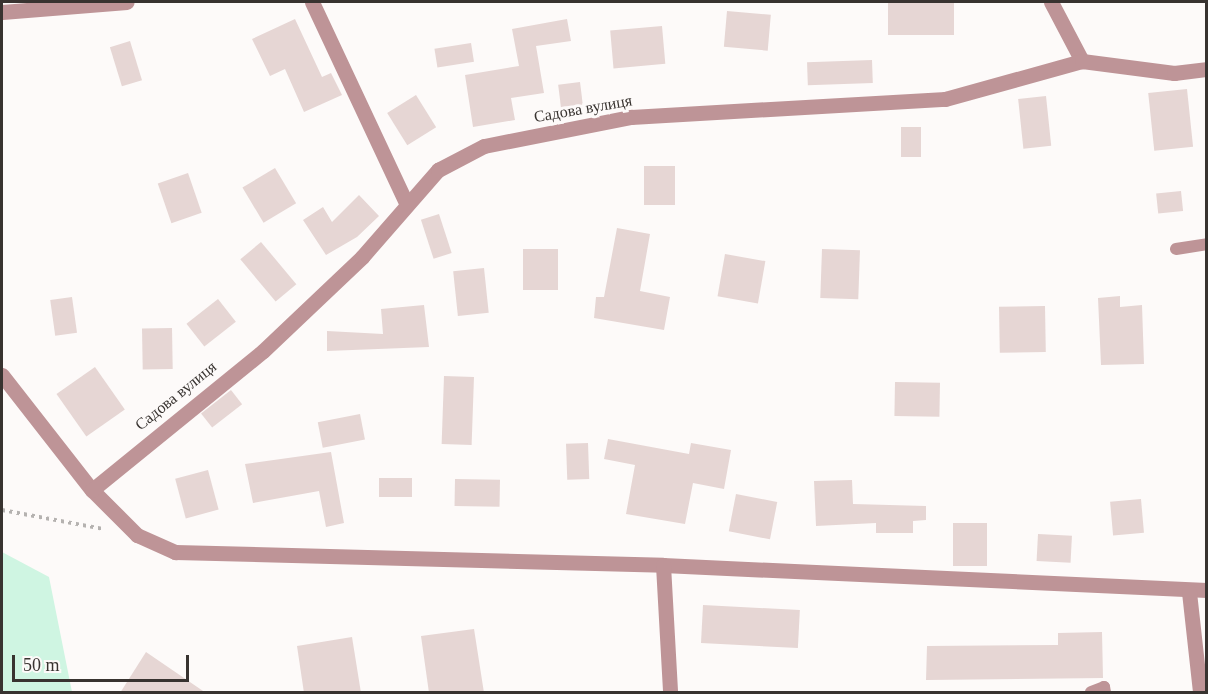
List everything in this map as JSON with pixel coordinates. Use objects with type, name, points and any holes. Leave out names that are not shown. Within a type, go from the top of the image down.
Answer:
[{"type":"street","points":[[2,12],[127,2]]},
{"type":"street","points":[[312,2],[406,203]]},
{"type":"street","points":[[1051,2],[1082,61]]},
{"type":"street","name":"Садова вулиця","points":[[92,490],[263,351],[362,257],[406,203],[438,170],[484,146],[631,117],[945,99],[1082,61],[1174,73],[1206,69]]},
{"type":"street","points":[[2,375],[92,490],[137,535],[175,552],[663,565],[1189,592],[1206,590]]},
{"type":"street","points":[[663,565],[670,693]]},
{"type":"street","points":[[1189,592],[1200,693]]},
{"type":"lane","points":[[1176,249],[1206,244]]},
{"type":"lane","points":[[1091,693],[1104,687],[1105,693]]},
{"type":"path","points":[[2,510],[137,535]]},
{"type":"green space","points":[[2,552],[49,577],[72,692],[2,692]]},
{"type":"building","points":[[888,2],[954,2],[954,35],[888,35]]},
{"type":"building","points":[[727,11],[771,15],[768,51],[724,47]]},
{"type":"building","points":[[295,19],[322,77],[331,73],[342,95],[304,112],[285,69],[270,76],[252,39]]},
{"type":"building","points":[[567,19],[571,41],[536,46],[544,93],[511,98],[515,120],[473,127],[465,75],[519,66],[512,29]]},
{"type":"building","points":[[662,26],[665,64],[614,68],[610,31]]},
{"type":"building","points":[[130,41],[142,80],[122,86],[110,47]]},
{"type":"building","points":[[471,43],[474,62],[437,68],[434,49]]},
{"type":"building","points":[[872,60],[873,83],[808,85],[807,62]]},
{"type":"building","points":[[580,82],[583,105],[561,108],[558,85]]},
{"type":"building","points":[[1187,89],[1193,147],[1154,151],[1148,93]]},
{"type":"building","points":[[416,95],[436,127],[407,145],[387,113]]},
{"type":"building","points":[[1046,96],[1051,146],[1023,149],[1018,99]]},
{"type":"building","points":[[901,127],[921,127],[921,157],[901,157]]},
{"type":"building","points":[[644,166],[675,166],[675,205],[644,205]]},
{"type":"building","points":[[275,168],[296,203],[264,223],[242,188]]},
{"type":"building","points":[[188,173],[202,213],[171,223],[158,183]]},
{"type":"building","points":[[1181,191],[1183,211],[1158,214],[1156,194]]},
{"type":"building","points":[[359,195],[379,216],[357,237],[326,255],[303,220],[323,207],[332,222]]},
{"type":"building","points":[[439,214],[452,253],[434,259],[421,220]]},
{"type":"building","points":[[617,228],[650,234],[640,291],[670,297],[664,330],[594,318],[596,297],[604,297]]},
{"type":"building","points":[[261,242],[296,284],[276,301],[240,259]]},
{"type":"building","points":[[523,249],[558,249],[558,290],[523,290]]},
{"type":"building","points":[[822,249],[860,250],[858,299],[820,298]]},
{"type":"building","points":[[725,254],[765,261],[758,303],[718,296]]},
{"type":"building","points":[[484,268],[489,313],[458,316],[453,271]]},
{"type":"building","points":[[1120,296],[1120,307],[1142,305],[1144,364],[1101,365],[1098,298]]},
{"type":"building","points":[[72,297],[77,333],[55,336],[50,300]]},
{"type":"building","points":[[218,299],[236,322],[204,346],[186,324]]},
{"type":"building","points":[[424,305],[429,347],[327,351],[327,331],[383,334],[381,309]]},
{"type":"building","points":[[1045,306],[1046,352],[1000,353],[999,307]]},
{"type":"building","points":[[172,328],[173,369],[143,370],[142,329]]},
{"type":"building","points":[[95,367],[125,410],[86,437],[56,394]]},
{"type":"building","points":[[444,376],[474,377],[472,445],[442,444]]},
{"type":"building","points":[[895,382],[940,383],[939,417],[894,416]]},
{"type":"building","points":[[231,390],[242,404],[212,428],[201,413]]},
{"type":"building","points":[[360,414],[365,440],[323,448],[318,422]]},
{"type":"building","points":[[608,439],[689,454],[691,443],[731,450],[724,489],[693,483],[685,524],[626,514],[635,465],[604,459]]},
{"type":"building","points":[[588,443],[589,479],[567,480],[566,444]]},
{"type":"building","points":[[331,452],[344,523],[326,527],[319,491],[253,503],[245,464]]},
{"type":"building","points":[[208,470],[219,510],[186,518],[175,479]]},
{"type":"building","points":[[379,478],[412,478],[412,497],[379,497]]},
{"type":"building","points":[[455,479],[500,480],[500,507],[455,506]]},
{"type":"building","points":[[852,480],[853,504],[926,506],[926,520],[913,521],[913,533],[876,533],[876,523],[816,526],[814,481]]},
{"type":"building","points":[[736,494],[777,502],[770,539],[729,531]]},
{"type":"building","points":[[1141,499],[1144,533],[1113,536],[1110,502]]},
{"type":"building","points":[[953,523],[987,523],[987,566],[953,566]]},
{"type":"building","points":[[1038,534],[1072,536],[1071,563],[1037,561]]},
{"type":"building","points":[[703,605],[800,610],[798,648],[701,643]]},
{"type":"building","points":[[474,629],[484,693],[429,693],[421,636]]},
{"type":"building","points":[[1102,632],[1103,678],[926,680],[927,646],[1058,645],[1058,633]]},
{"type":"building","points":[[352,637],[361,693],[304,693],[297,646]]},
{"type":"building","points":[[146,652],[206,693],[120,693]]}]
